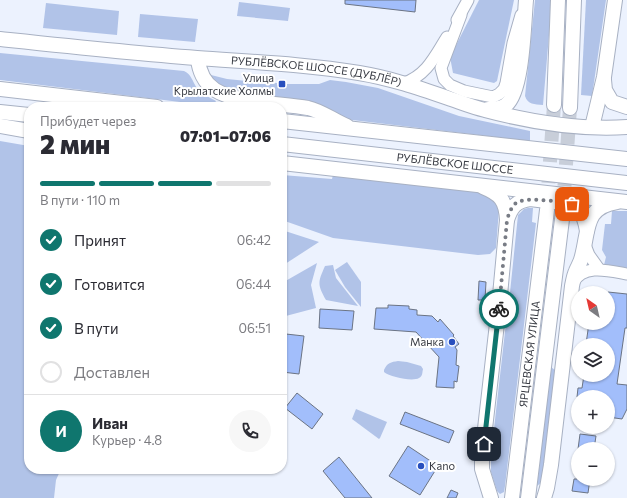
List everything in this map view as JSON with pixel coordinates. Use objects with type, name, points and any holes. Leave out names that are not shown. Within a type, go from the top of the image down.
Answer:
[{"type":"main road","points":[[484,110],[500,108],[509,102],[514,94],[517,85],[524,31],[526,0]]},
{"type":"main road","points":[[554,105],[558,0]]},
{"type":"main road","points":[[570,108],[574,0]]},
{"type":"main road","points":[[592,127],[604,77],[615,0]]},
{"type":"main road","name":"РУБЛЁВСКОЕ ШОССЕ (ДУБЛЁР)","points":[[0,39],[129,53],[282,64],[349,71],[379,76],[404,83],[484,110],[535,120],[592,127],[627,127]]},
{"type":"main road","points":[[198,58],[199,68],[208,84],[214,90],[240,99],[263,102]]},
{"type":"main road","points":[[604,77],[605,90],[612,102],[627,107]]},
{"type":"main road","points":[[0,89],[113,102]]},
{"type":"main road","points":[[287,105],[310,108],[357,130]]},
{"type":"main road","points":[[0,112],[24,114]]},
{"type":"main road","points":[[287,122],[627,159]]},
{"type":"main road","points":[[0,126],[24,130]]},
{"type":"main road","name":"РУБЛЁВСКОЕ ШОССЕ","points":[[287,145],[627,183]]},
{"type":"main road","points":[[287,164],[624,201]]},
{"type":"main road","points":[[475,184],[491,190],[502,199],[507,211],[500,306],[482,455],[482,469],[491,498]]},
{"type":"main road","points":[[507,220],[512,207],[523,200],[570,204],[577,208],[583,215],[586,238]]},
{"type":"main road","points":[[572,286],[594,213],[609,203],[624,201]]},
{"type":"main road","name":"ЯРЦЕВСКАЯ УЛИЦА","points":[[512,498],[547,210]]},
{"type":"main road","name":"ЯРЦЕВСКАЯ УЛИЦА","points":[[528,498],[563,211]]},
{"type":"main road","points":[[544,498],[551,465],[558,417],[571,295]]},
{"type":"street","points":[[468,0],[442,68],[444,79],[450,85],[464,91],[493,97],[504,89],[513,43],[526,0]]},
{"type":"street","points":[[404,83],[414,80],[428,67],[461,15]]},
{"type":"street","points":[[586,238],[588,255],[599,269]]},
{"type":"street","points":[[572,286],[581,274],[588,271],[599,269],[627,274]]},
{"type":"shaded area","points":[[479,0],[514,0],[497,81],[494,83],[453,73],[450,57]]},
{"type":"shaded area","points":[[535,0],[552,0],[543,105],[530,103],[525,96]]},
{"type":"shaded area","points":[[586,0],[606,0],[592,96],[581,95]]},
{"type":"shaded area","points":[[239,2],[290,8],[288,21],[237,16]]},
{"type":"shaded area","points":[[46,3],[119,11],[117,35],[43,28]]},
{"type":"shaded area","points":[[140,14],[198,19],[195,42],[138,37]]},
{"type":"shaded area","points":[[0,53],[184,71],[190,76],[199,90],[216,101],[180,102],[0,80]]},
{"type":"shaded area","points":[[211,75],[227,79],[277,83],[277,85],[287,86],[287,84],[319,84],[330,80],[378,88],[459,116],[530,131],[530,141],[344,119],[287,104],[287,102],[281,102],[225,87],[212,80],[210,77]]},
{"type":"shaded area","points":[[0,141],[24,145],[24,474],[59,474],[56,480],[54,498],[0,498]]},
{"type":"shaded area","points":[[334,171],[485,192],[492,196],[499,209],[496,248],[490,254],[478,255],[333,238],[287,222],[287,175],[332,179]]},
{"type":"shaded area","points":[[533,208],[532,222],[536,223],[505,486],[504,492],[500,494],[497,491],[491,472],[491,455],[507,314],[513,315],[514,303],[509,302],[518,215],[524,209]]},
{"type":"shaded area","points":[[612,211],[627,211],[627,268],[604,265],[606,257],[602,250],[605,224],[611,224]]},
{"type":"shaded area","points":[[287,232],[319,242],[287,263]]},
{"type":"shaded area","points":[[347,262],[361,282],[361,307],[345,287],[335,270]]},
{"type":"shaded area","points":[[317,263],[311,285],[316,308],[287,316],[287,280]]},
{"type":"shaded area","points":[[333,265],[336,278],[358,306],[326,300],[321,290],[320,280],[325,266]]},
{"type":"shaded area","points":[[398,361],[421,366],[423,369],[421,376],[416,379],[407,379],[391,376],[384,372],[388,364]]},
{"type":"shaded area","points":[[551,367],[556,371],[543,481],[537,486]]},
{"type":"shaded area","points":[[356,409],[387,422],[379,439],[352,419]]},
{"type":"building","points":[[345,0],[416,0],[415,12],[345,4]]},
{"type":"building","points":[[479,281],[486,282],[485,300],[478,300]]},
{"type":"building","points":[[615,293],[627,294],[627,328],[625,328],[617,384],[627,385],[627,409],[622,419],[615,418],[615,390],[578,390],[578,388],[582,388],[583,382],[615,382],[615,338],[587,338],[588,330],[615,330]]},
{"type":"building","points":[[388,305],[409,306],[409,309],[417,310],[417,315],[432,316],[438,322],[440,319],[454,335],[453,336],[459,344],[455,347],[457,350],[456,365],[459,366],[457,382],[454,381],[454,388],[436,387],[439,357],[416,332],[374,329],[376,308],[388,308]]},
{"type":"building","points":[[320,309],[354,311],[352,330],[319,328]]},
{"type":"building","points":[[287,334],[304,336],[299,374],[287,373]]},
{"type":"building","points":[[297,393],[323,414],[312,429],[287,410],[287,406]]},
{"type":"building","points":[[405,412],[454,431],[449,443],[400,424]]},
{"type":"building","points":[[580,434],[596,436],[595,442],[579,442]]},
{"type":"building","points":[[408,446],[438,466],[420,495],[389,476]]},
{"type":"building","points":[[339,457],[372,498],[345,498],[323,471]]},
{"type":"building","points":[[573,486],[589,486],[588,493],[572,491]]},
{"type":"building","points":[[451,490],[458,493],[456,498],[447,498]]},
{"type":"tunnel","points":[[547,204],[554,105]]},
{"type":"tunnel","points":[[563,207],[570,108]]},
{"type":"way so far","points":[[499,309],[507,220],[512,207],[523,200],[572,204]]},
{"type":"place","name":"Улица Крылатские Холмы","points":[[282,84]]},
{"type":"place","name":"Манка","points":[[452,342]]},
{"type":"place","name":"Kano","points":[[421,466]]},
{"type":"route","points":[[484,444],[499,309]]}]
